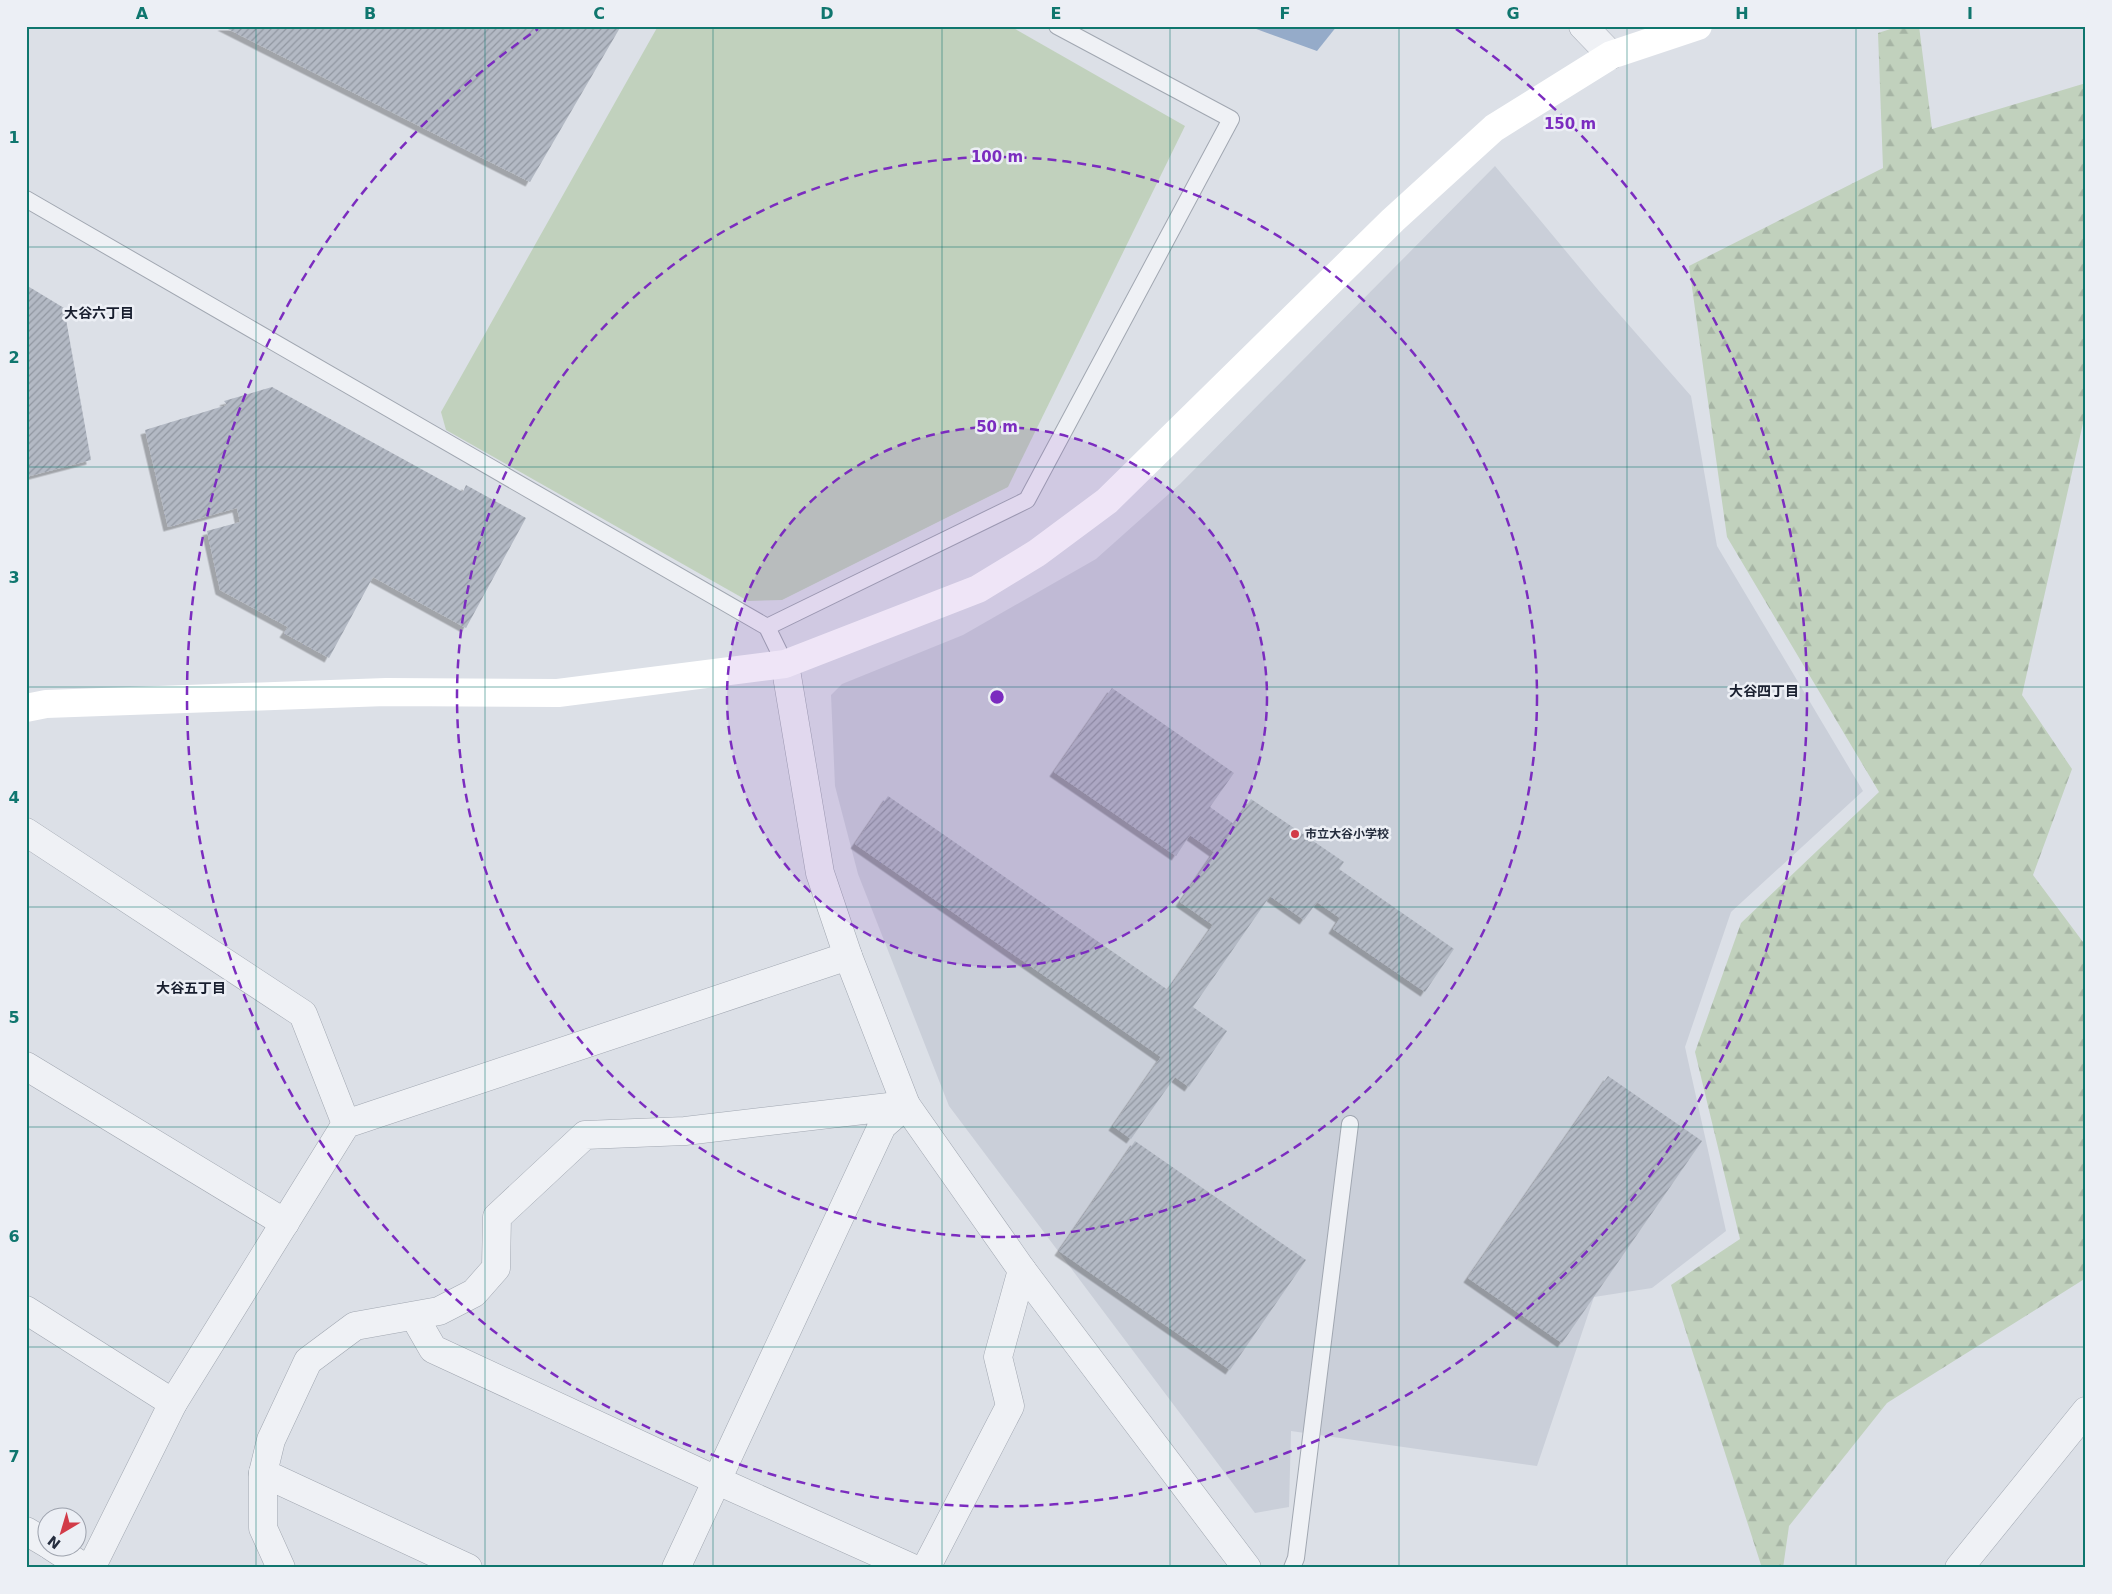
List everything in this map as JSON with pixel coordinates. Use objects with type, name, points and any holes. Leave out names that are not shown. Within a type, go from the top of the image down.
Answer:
[{"type":"street","points":[[1583,26],[1611,55]]},
{"type":"street","points":[[26,708],[46,704],[386,692],[558,693],[785,664],[978,589],[1045,548],[1108,501],[1393,220],[1494,128],[1611,55],[1698,26]]},
{"type":"street","points":[[785,664],[820,873],[848,956],[906,1105],[1022,1270],[1247,1568]]},
{"type":"street","points":[[26,832],[303,1014],[346,1124]]},
{"type":"street","points":[[91,1568],[173,1403],[346,1124],[848,956]]},
{"type":"street","points":[[26,1066],[285,1223]]},
{"type":"street","points":[[282,1568],[263,1528],[263,1473],[270,1440],[308,1361],[355,1326],[439,1312],[474,1293],[496,1268],[497,1217],[585,1135],[685,1132],[906,1105]]},
{"type":"street","points":[[676,1568],[882,1126],[906,1105]]},
{"type":"street","points":[[926,1568],[1010,1406],[998,1356],[1022,1270]]},
{"type":"street","points":[[26,1310],[173,1403]]},
{"type":"street","points":[[414,1316],[433,1349],[718,1481],[912,1568]]},
{"type":"street","points":[[1959,1568],[2086,1411]]},
{"type":"street","points":[[263,1473],[468,1568]]},
{"type":"street","points":[[26,1531],[38,1538]]},
{"type":"street","points":[[66,1556],[85,1568]]},
{"type":"lane","points":[[767,627],[1027,500],[1231,119],[1058,26]]},
{"type":"lane","points":[[26,199],[767,627],[785,664]]},
{"type":"lane","points":[[1292,1568],[1296,1558],[1350,1124]]},
{"type":"shaded area","points":[[1495,166],[1599,291],[1691,396],[1717,546],[1863,791],[1731,912],[1685,1047],[1726,1231],[1652,1288],[1594,1297],[1537,1466],[1291,1431],[1289,1507],[1255,1513],[949,1106],[858,874],[835,786],[831,695],[842,684],[963,635],[1096,559],[1180,484]]},
{"type":"green space","points":[[658,26],[1010,26],[1185,126],[1008,487],[782,600],[748,601],[446,430],[441,412]]},
{"type":"green space","points":[[1900,26],[1919,26],[1932,129],[2086,83],[2086,410],[2022,695],[2072,769],[2033,875],[2086,946],[2086,1278],[1887,1403],[1789,1526],[1783,1568],[1762,1568],[1671,1285],[1740,1239],[1695,1052],[1741,923],[1879,792],[1727,537],[1689,266],[1883,168],[1878,33]]},
{"type":"water","points":[[1248,26],[1337,26],[1317,51]]},
{"type":"building","points":[[222,26],[621,26],[530,182]]},
{"type":"building","points":[[26,285],[64,308],[91,460],[26,477]]},
{"type":"building","points":[[272,387],[463,492],[466,485],[526,518],[466,628],[373,577],[329,658],[284,633],[288,627],[220,590],[207,531],[240,522],[237,508],[168,527],[145,430],[227,405],[224,401]]},
{"type":"building","points":[[1112,688],[1234,773],[1210,807],[1234,824],[1251,799],[1344,862],[1339,869],[1454,949],[1425,992],[1333,929],[1340,918],[1317,902],[1304,920],[1270,896],[1193,1007],[1227,1031],[1189,1087],[1175,1077],[1131,1139],[1113,1126],[1161,1057],[855,844],[888,796],[1168,990],[1213,925],[1180,902],[1214,852],[1190,835],[1176,856],[1054,772]]},
{"type":"building","points":[[1608,1076],[1702,1141],[1562,1343],[1468,1278]]},
{"type":"building","points":[[1135,1141],[1306,1260],[1230,1370],[1059,1251]]},
{"type":"place","name":"市立大谷小学校","points":[[1295,834]]},
{"type":"district","name":"大谷六丁目","points":[[99,313]]},
{"type":"district","name":"大谷四丁目","points":[[1764,691]]},
{"type":"district","name":"大谷五丁目","points":[[191,988]]}]
